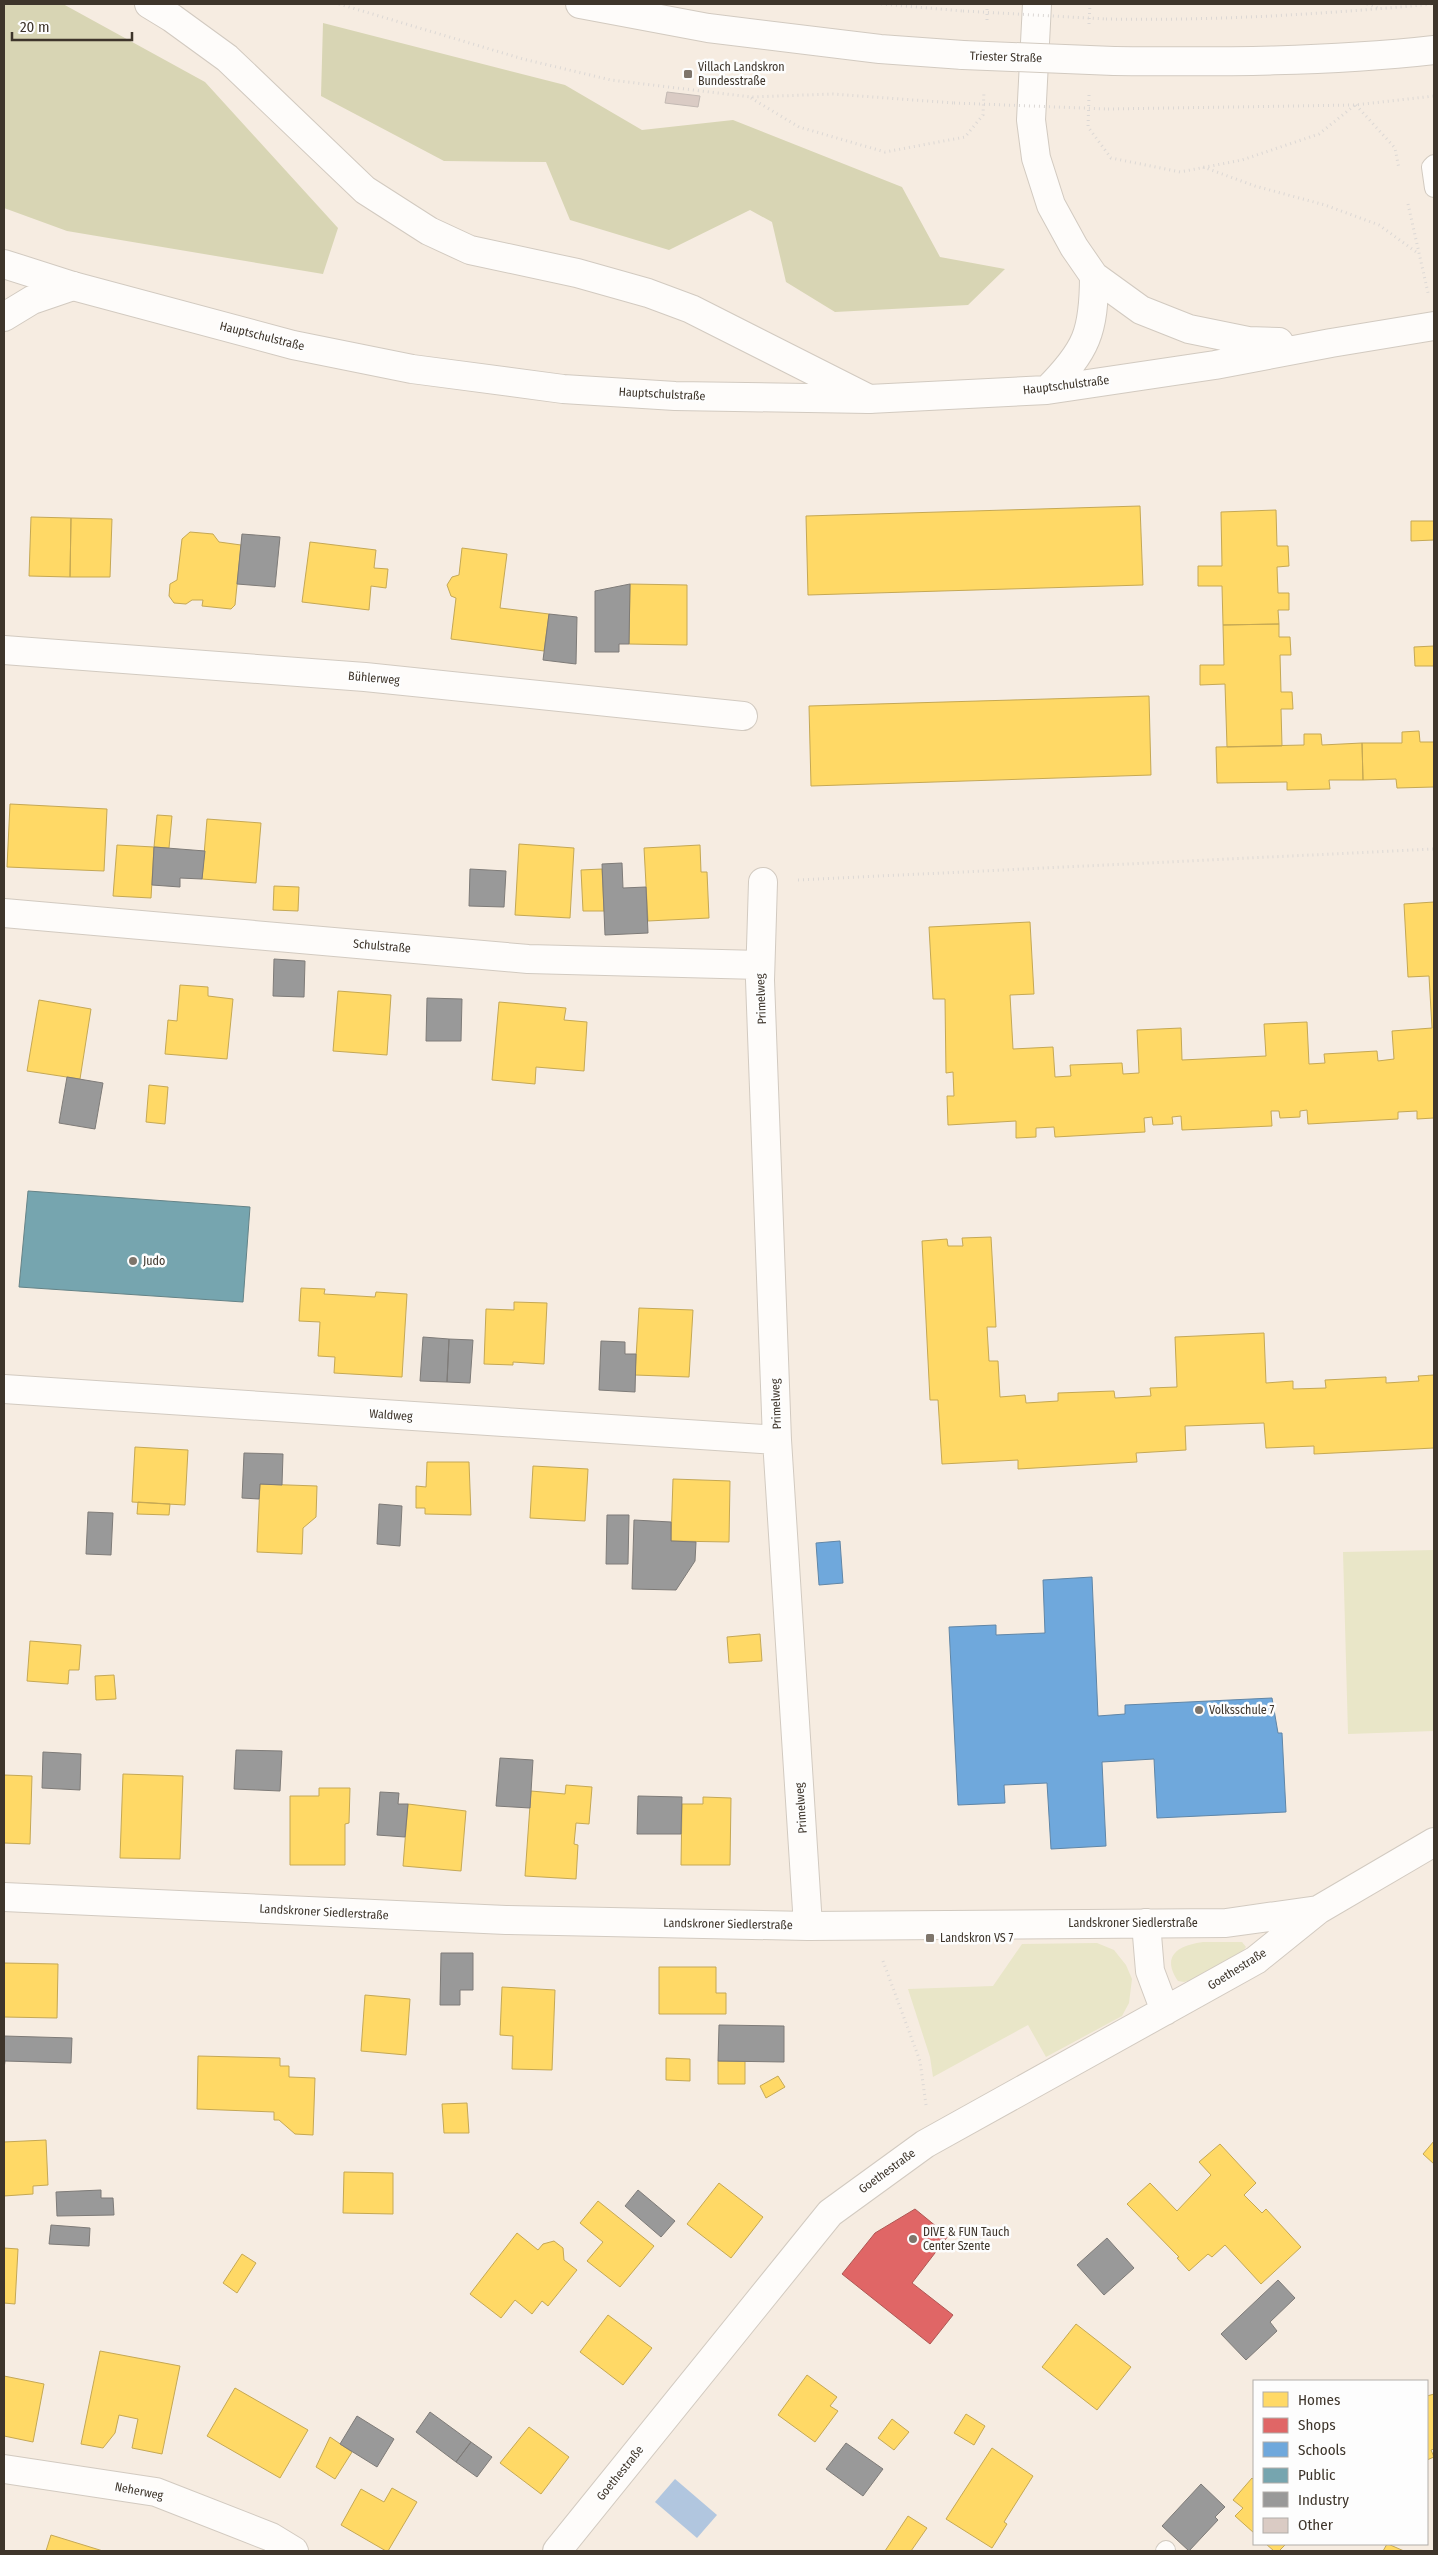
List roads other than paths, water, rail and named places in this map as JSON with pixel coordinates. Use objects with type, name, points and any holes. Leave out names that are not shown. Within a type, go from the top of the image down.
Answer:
[{"type":"street","points":[[149,4],[172,18],[227,58],[365,190],[428,231],[470,250],[577,273],[648,292],[691,310],[869,399]]},
{"type":"street","name":"Triester Straße","points":[[580,4],[708,28],[880,49],[964,55],[1114,61],[1243,63],[1376,56],[1434,50]]},
{"type":"street","name":"Hauptschulstraße","points":[[1037,4],[1031,120],[1036,158],[1052,205],[1074,247],[1094,276],[1141,310],[1189,329],[1248,341],[1331,343]]},
{"type":"street","name":"Hauptschulstraße","points":[[4,264],[72,286],[293,345],[412,369],[582,390],[675,396],[869,399],[1047,390],[1215,365],[1434,326]]},
{"type":"street","points":[[1047,390],[1073,364],[1088,337],[1094,312],[1094,276]]},
{"type":"street","points":[[4,317],[32,300],[72,286]]},
{"type":"street","name":"Bühlerweg","points":[[4,650],[364,677],[743,716]]},
{"type":"street","name":"Primelweg","points":[[764,882],[760,966],[777,1440],[808,1926]]},
{"type":"street","name":"Schulstraße","points":[[4,913],[528,959],[760,966]]},
{"type":"street","name":"Waldweg","points":[[4,1389],[777,1440]]},
{"type":"street","name":"Landskroner Siedlerstraße","points":[[4,1897],[506,1920],[808,1926],[1146,1922],[1226,1923],[1318,1910],[1434,1842]]},
{"type":"street","name":"Goethestraße","points":[[558,2551],[830,2213],[925,2144],[1256,1960],[1318,1910]]},
{"type":"street","points":[[1146,1922],[1150,1971],[1165,2011]]},
{"type":"street","name":"Neherweg","points":[[4,2469],[156,2492],[272,2537],[294,2551]]},
{"type":"lane","points":[[1434,164],[1431,167],[1434,188]]},
{"type":"water","points":[[675,2479],[717,2515],[697,2538],[655,2502]]},
{"type":"place","name":"Villach Landskron Bundesstraße","points":[[688,74]]},
{"type":"place","name":"Judo","points":[[133,1261]]},
{"type":"place","name":"Volksschule 7","points":[[1199,1710]]},
{"type":"place","name":"Landskron VS 7","points":[[930,1938]]},
{"type":"place","name":"DIVE & FUN Tauch Center Szente","points":[[913,2239]]}]
